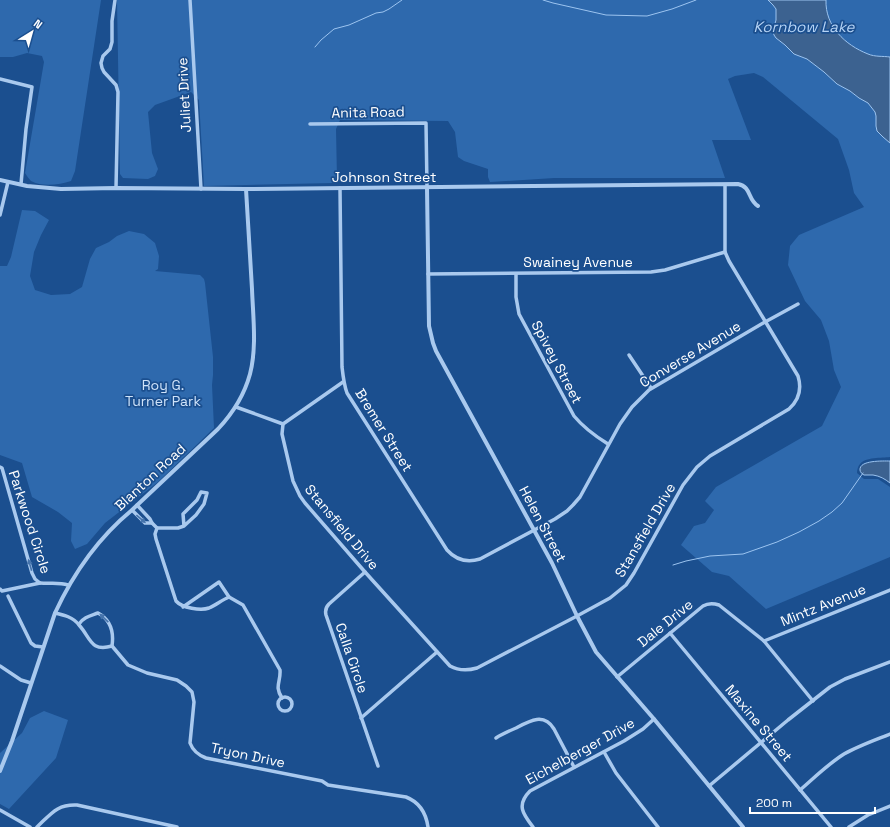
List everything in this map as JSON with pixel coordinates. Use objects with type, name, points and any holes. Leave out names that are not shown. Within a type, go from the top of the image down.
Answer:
[{"type":"street","points":[[115,0],[112,21],[112,42],[110,49],[103,56],[101,63],[104,72],[116,85],[118,92],[116,188]]},
{"type":"street","name":"Juliet Drive","points":[[190,0],[201,189]]},
{"type":"street","points":[[0,79],[32,87],[26,129],[21,184]]},
{"type":"street","name":"Anita Road","points":[[310,124],[426,123],[427,188]]},
{"type":"street","name":"Johnson Street","points":[[0,180],[61,189],[427,188],[738,184],[748,189],[752,200],[758,206]]},
{"type":"street","points":[[0,215],[8,182]]},
{"type":"street","name":"Stansfield Drive","points":[[283,424],[282,434],[293,481],[305,504],[448,664],[463,670],[472,670],[577,616],[610,598],[626,585],[683,485],[697,467],[710,456],[789,409],[795,403],[798,396],[800,387],[798,376],[728,261],[725,252],[725,184]]},
{"type":"street","name":"Bremer Street","points":[[340,188],[342,367],[343,382],[347,393],[430,524],[451,554],[463,561],[474,561],[534,530]]},
{"type":"street","name":"Helen Street","points":[[427,188],[429,326],[436,351],[552,563],[596,652],[654,719],[743,827]]},
{"type":"street","name":"Blanton Road","points":[[0,770],[12,741],[55,613],[68,585],[96,546],[122,519],[226,421],[236,407],[248,381],[254,333],[246,189]]},
{"type":"street","name":"Swainey Avenue","points":[[428,274],[651,272],[665,270],[725,252]]},
{"type":"street","name":"Spivey Street","points":[[516,274],[519,314],[574,416],[590,433],[608,444]]},
{"type":"street","name":"Converse Avenue","points":[[534,530],[560,516],[576,502],[626,415],[641,397],[651,388],[798,304]]},
{"type":"street","points":[[629,356],[651,388]]},
{"type":"street","points":[[236,407],[283,424],[343,382]]},
{"type":"street","name":"Parkwood Circle","points":[[0,467],[2,468],[32,573],[35,579],[40,583]]},
{"type":"street","points":[[137,505],[157,528],[178,528],[184,526],[192,519],[204,504],[207,494],[201,492],[197,500],[183,514],[184,526]]},
{"type":"street","points":[[132,510],[145,523],[152,524]]},
{"type":"street","points":[[157,528],[155,534],[156,538],[176,602],[183,607],[208,609],[229,597]]},
{"type":"street","name":"Calla Circle","points":[[365,572],[329,604],[325,612],[378,766]]},
{"type":"street","points":[[183,607],[219,582],[229,597],[243,605],[280,670],[281,677],[277,689],[282,698]]},
{"type":"street","name":"Parkwood Circle","points":[[0,589],[2,591],[40,583],[62,583],[68,585]]},
{"type":"street","name":"Mintz Avenue","points":[[764,641],[890,590]]},
{"type":"street","points":[[8,596],[31,642],[35,646],[43,646]]},
{"type":"street","name":"Dale Drive","points":[[617,677],[703,606],[713,603],[719,605],[764,641],[813,701]]},
{"type":"street","points":[[55,613],[65,615],[73,619],[79,624],[94,645],[100,648],[112,646],[112,628],[104,616],[98,613],[83,619],[79,624]]},
{"type":"street","name":"Maxine Street","points":[[670,633],[831,827]]},
{"type":"street","name":"Tryon Drive","points":[[112,646],[128,665],[147,673],[177,680],[192,692],[194,702],[190,743],[192,749],[198,754],[206,758],[322,781],[328,785],[406,796],[420,806],[426,816],[428,827]]},
{"type":"street","points":[[361,718],[437,652]]},
{"type":"street","points":[[709,786],[825,691],[840,682],[890,662]]},
{"type":"street","points":[[0,666],[21,680],[31,683]]},
{"type":"street","points":[[288,697],[292,701],[292,707],[288,711],[282,711],[278,707],[278,702],[282,698],[288,697]]},
{"type":"street","points":[[496,738],[529,721],[538,719],[546,721],[554,729],[574,767]]},
{"type":"street","name":"Eichelberger Drive","points":[[533,827],[522,811],[522,802],[526,795],[534,787],[604,752],[634,735],[654,719]]},
{"type":"street","points":[[800,790],[843,755],[866,743],[890,734]]},
{"type":"street","points":[[604,752],[616,773],[658,827]]},
{"type":"street","points":[[37,827],[56,810],[63,806],[72,805],[78,805],[177,827]]},
{"type":"street","points":[[849,827],[868,815],[890,806]]},
{"type":"street","points":[[0,810],[30,827]]},
{"type":"green space","points":[[0,0],[101,0],[75,171],[71,181],[61,184],[45,185],[31,181],[25,173],[44,62],[42,56],[27,53],[13,57],[0,57]]},
{"type":"green space","points":[[117,0],[768,0],[776,9],[776,20],[773,31],[776,38],[794,54],[807,59],[837,84],[868,102],[875,112],[876,126],[883,137],[890,143],[890,457],[866,460],[859,465],[857,473],[864,479],[878,479],[890,487],[890,557],[766,609],[729,576],[712,572],[681,545],[694,526],[705,523],[714,510],[705,501],[716,487],[822,426],[841,387],[834,370],[829,341],[821,320],[805,301],[788,265],[790,246],[799,235],[864,207],[854,193],[849,170],[838,139],[763,77],[754,73],[735,76],[728,79],[751,140],[712,140],[725,178],[554,178],[490,182],[488,177],[488,169],[464,161],[458,157],[455,132],[448,121],[340,120],[336,129],[337,179],[333,183],[204,186],[199,100],[191,92],[155,105],[148,112],[152,153],[158,169],[155,176],[148,179],[123,178],[120,174]]},
{"type":"green space","points":[[826,0],[890,0],[890,57],[868,54],[844,40],[833,26],[829,18]]},
{"type":"green space","name":"Roy G. Turner Park","points":[[22,210],[35,211],[49,220],[34,252],[30,276],[35,290],[51,295],[70,294],[82,287],[90,259],[96,248],[129,231],[144,234],[155,243],[159,256],[158,269],[155,271],[200,275],[204,279],[205,283],[213,357],[212,385],[214,428],[158,482],[105,523],[87,544],[75,549],[71,541],[72,523],[58,512],[32,497],[22,463],[0,455],[0,266],[7,266],[11,257]]},
{"type":"green space","points":[[44,711],[68,720],[56,758],[9,809],[0,804],[0,753],[22,733],[30,718]]},
{"type":"water","name":"Kornbow Lake","points":[[768,0],[826,0],[829,18],[833,26],[844,40],[868,54],[890,57],[890,143],[877,131],[875,112],[868,103],[837,84],[807,59],[794,54],[776,38],[773,31],[776,20],[776,9]]},
{"type":"water","points":[[877,461],[890,461],[890,483],[878,476],[864,475],[860,471],[863,464]]},
{"type":"waterway","points":[[315,47],[334,29],[349,25],[376,13],[383,12],[402,0]]},
{"type":"waterway","points":[[543,0],[606,15],[647,16],[696,0]]},
{"type":"waterway","points":[[673,565],[710,556],[743,554],[777,542],[799,532],[819,521],[842,503],[863,473]]}]
